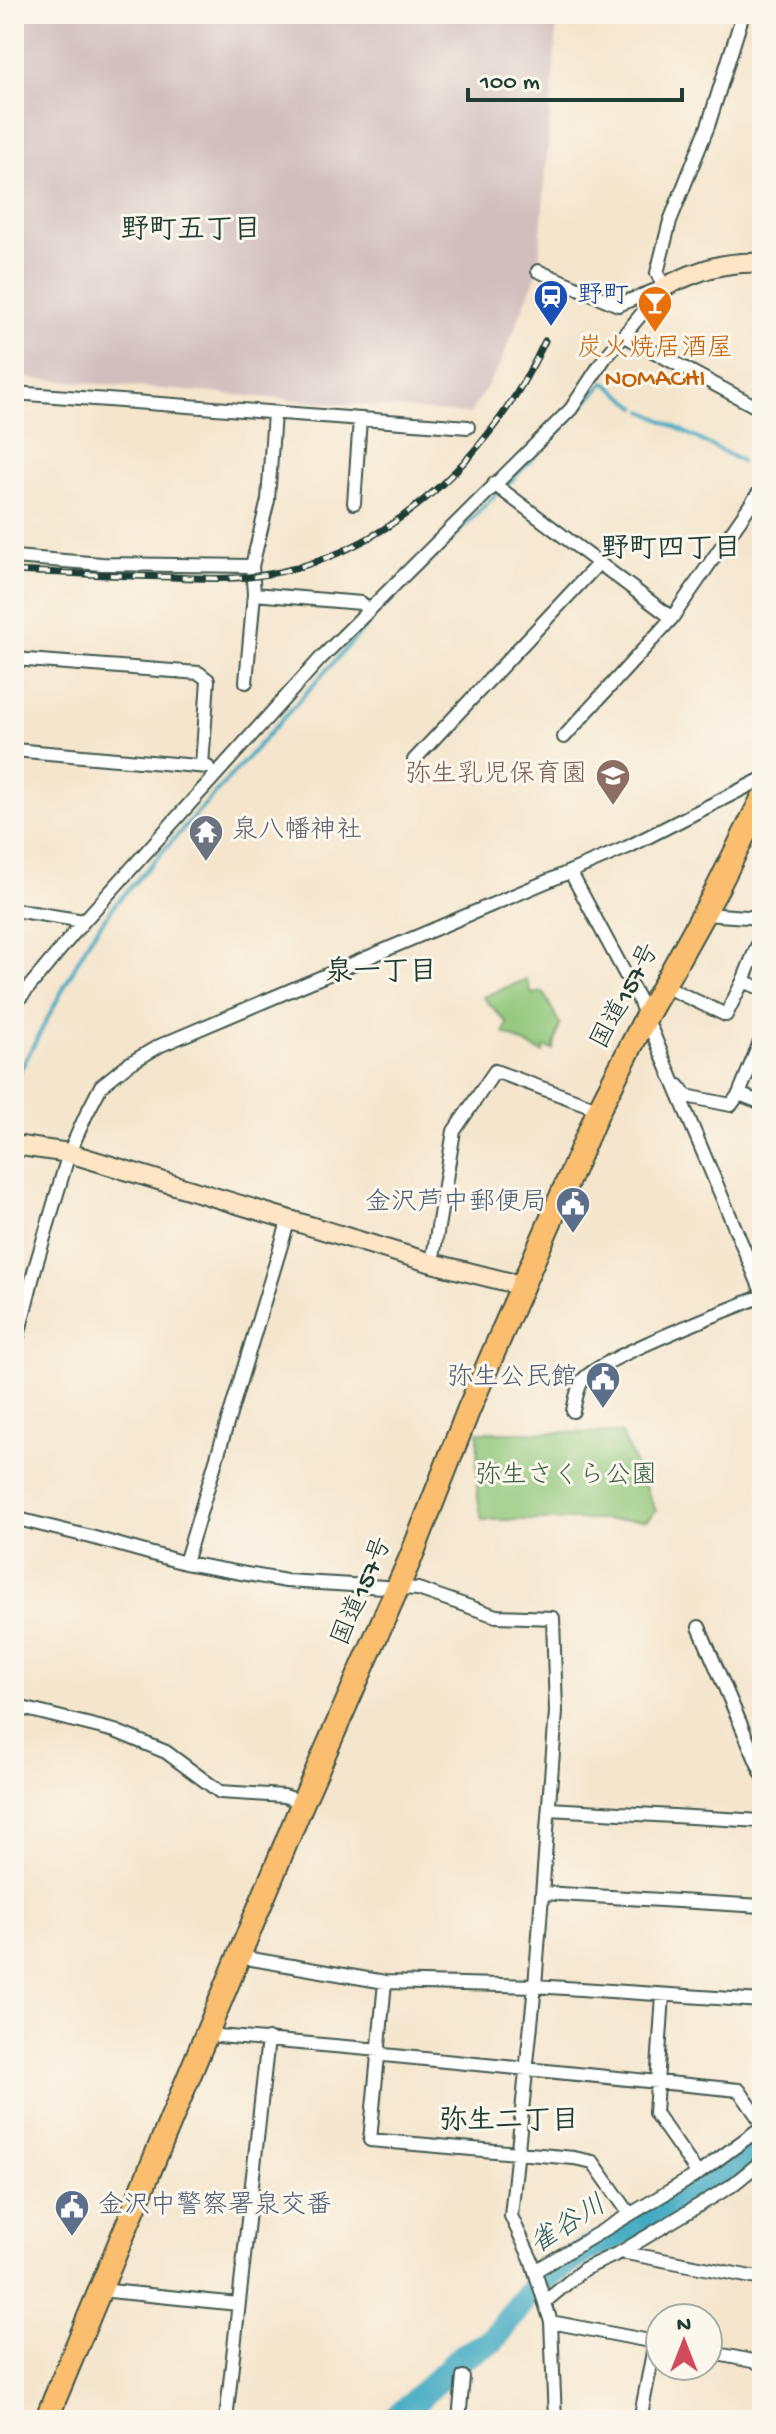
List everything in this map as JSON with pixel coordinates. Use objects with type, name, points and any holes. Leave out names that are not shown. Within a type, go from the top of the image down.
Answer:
[{"type":"highway","name":"国道157号","points":[[46,2420],[303,1802],[411,1557],[468,1411],[599,1109],[760,808]]},
{"type":"street","points":[[664,287],[657,273],[670,221],[708,126],[743,14]]},
{"type":"street","points":[[538,271],[618,305],[700,270],[736,262],[762,263]]},
{"type":"street","points":[[14,1004],[84,921],[320,659],[571,409],[604,359],[664,287]]},
{"type":"street","points":[[625,336],[762,410]]},
{"type":"street","points":[[14,393],[468,427]]},
{"type":"street","points":[[246,682],[254,594],[252,566],[268,500],[274,413]]},
{"type":"street","points":[[354,503],[360,419]]},
{"type":"street","points":[[494,484],[672,618]]},
{"type":"street","points":[[564,737],[672,618],[762,488]]},
{"type":"street","points":[[14,557],[102,564],[252,566]]},
{"type":"street","points":[[414,760],[599,563]]},
{"type":"street","points":[[254,594],[361,603],[369,611]]},
{"type":"street","points":[[14,659],[199,673],[208,680],[202,765]]},
{"type":"street","points":[[14,750],[202,765],[218,770]]},
{"type":"street","points":[[14,1352],[69,1153],[101,1086],[127,1065],[159,1046],[571,873],[762,779]]},
{"type":"street","points":[[571,873],[638,998],[762,1294],[598,1367],[583,1380],[573,1411]]},
{"type":"street","points":[[14,910],[84,921]]},
{"type":"street","points":[[704,914],[762,918]]},
{"type":"street","points":[[664,986],[726,1015],[762,934]]},
{"type":"street","points":[[743,981],[762,989]]},
{"type":"street","points":[[667,1069],[686,1096],[731,1105],[739,1094],[762,1037]]},
{"type":"street","points":[[432,1263],[454,1131],[495,1071],[599,1109]]},
{"type":"street","points":[[739,1094],[762,1103]]},
{"type":"street","points":[[14,1145],[69,1153],[432,1263],[524,1286]]},
{"type":"street","points":[[185,1563],[289,1219]]},
{"type":"street","points":[[14,1518],[185,1563],[286,1581],[418,1589],[496,1616],[553,1618],[556,1712],[535,1986],[511,2216],[538,2278],[551,2322],[555,2420]]},
{"type":"street","points":[[699,1627],[762,1774]]},
{"type":"street","points":[[14,1706],[115,1731],[166,1752],[220,1792],[284,1796],[303,1802]]},
{"type":"street","points":[[549,1809],[762,1821]]},
{"type":"street","points":[[543,1893],[762,1906]]},
{"type":"street","points":[[240,1957],[385,1982],[535,1986],[762,2001]]},
{"type":"street","points":[[385,1982],[370,2140],[593,2162],[629,2213]]},
{"type":"street","points":[[663,1995],[655,2113],[698,2174]]},
{"type":"street","points":[[207,2035],[380,2050],[384,2055],[739,2090],[762,2125],[698,2174],[629,2213],[538,2278]]},
{"type":"street","points":[[226,2420],[268,2039]]},
{"type":"street","points":[[546,2301],[584,2269],[621,2252],[731,2186],[762,2161]]},
{"type":"street","points":[[621,2252],[762,2279]]},
{"type":"street","points":[[100,2290],[238,2304]]},
{"type":"street","points":[[551,2322],[644,2340]]},
{"type":"street","points":[[724,2355],[762,2363]]},
{"type":"street","points":[[459,2420],[463,2377]]},
{"type":"street","points":[[640,2420],[648,2382]]},
{"type":"shaded area","points":[[14,14],[558,14],[538,271],[499,367],[470,414],[14,377]]},
{"type":"green space","points":[[526,979],[532,994],[543,992],[560,1024],[553,1050],[544,1047],[543,1053],[504,1033],[507,1023],[483,997]]},
{"type":"green space","name":"弥生さくら公園","points":[[478,1432],[621,1433],[656,1511],[647,1520],[482,1520],[477,1493]]},
{"type":"waterway","points":[[576,413],[605,382],[637,407]]},
{"type":"waterway","points":[[644,411],[741,461]]},
{"type":"waterway","points":[[506,486],[571,419]]},
{"type":"waterway","points":[[442,549],[497,493]]},
{"type":"waterway","points":[[379,612],[435,556]]},
{"type":"waterway","points":[[14,1082],[89,940],[117,902],[371,621]]},
{"type":"waterway","name":"雀谷川","points":[[395,2420],[462,2357],[492,2341],[536,2284],[588,2249],[621,2234],[706,2184],[762,2145]]},
{"type":"railway","points":[[14,571],[236,578],[304,565],[349,548],[391,524],[430,495],[464,462],[496,424],[545,341]]},
{"type":"place","name":"野町","points":[[551,328]]},
{"type":"place","name":"炭火焼居酒屋 NOMACHI","points":[[655,334]]},
{"type":"place","name":"弥生乳児保育園","points":[[613,807]]},
{"type":"place","name":"泉八幡神社","points":[[206,863]]},
{"type":"place","name":"金沢芦中郵便局","points":[[573,1235]]},
{"type":"place","name":"弥生公民館","points":[[603,1410]]},
{"type":"place","name":"金沢中警察署泉交番","points":[[72,2238]]},
{"type":"district","name":"野町五丁目","points":[[191,231]]},
{"type":"district","name":"野町四丁目","points":[[671,550]]},
{"type":"district","name":"泉一丁目","points":[[381,973]]},
{"type":"district","name":"弥生二丁目","points":[[509,2122]]}]
